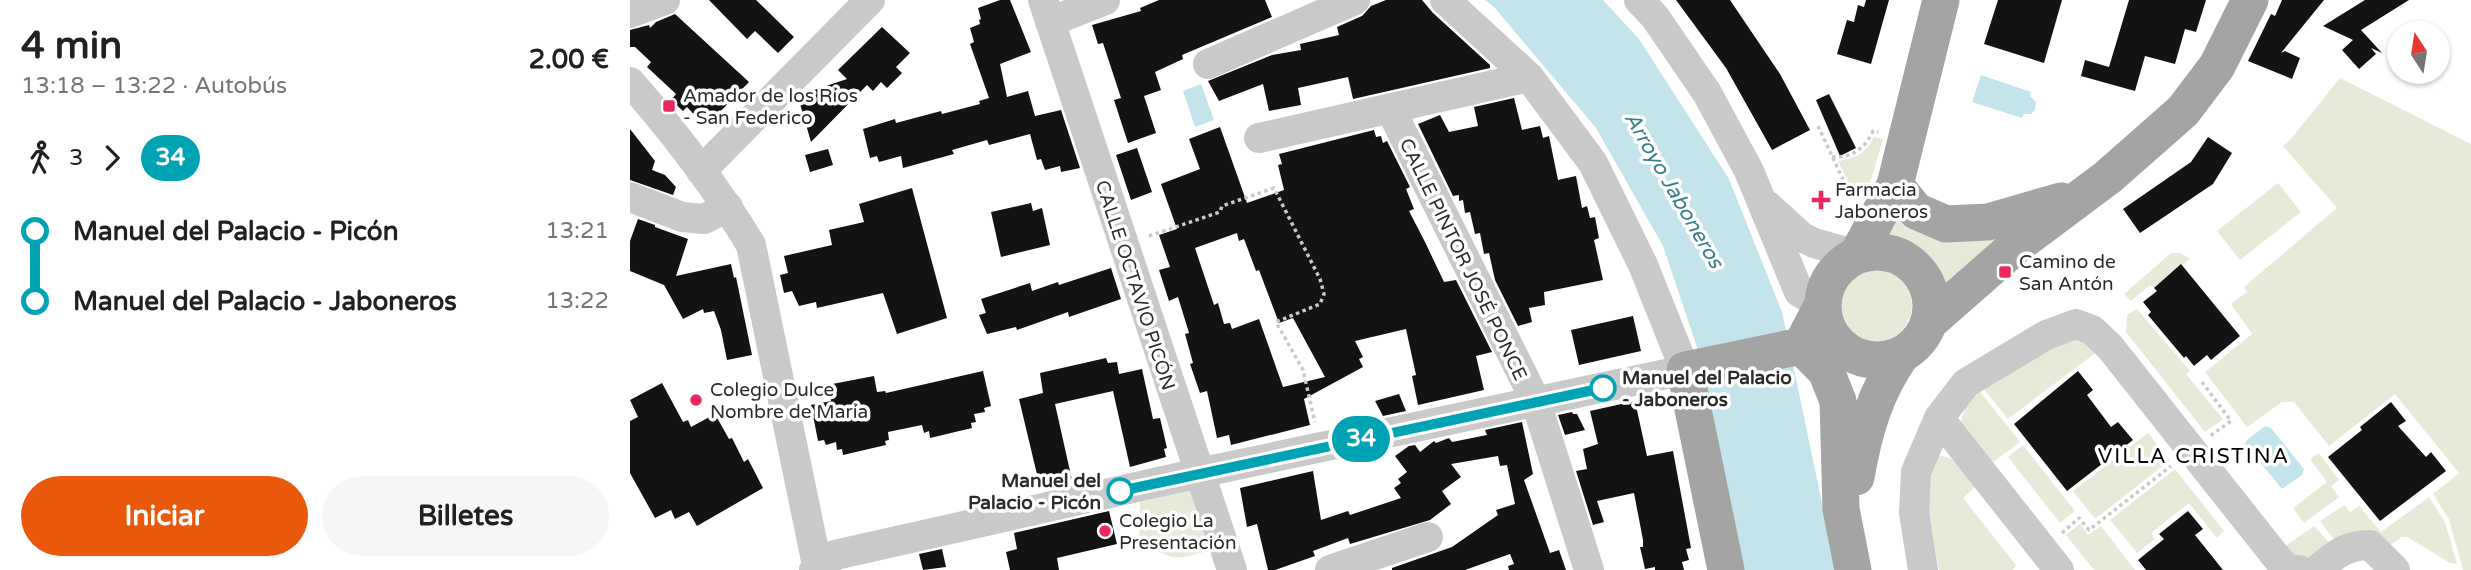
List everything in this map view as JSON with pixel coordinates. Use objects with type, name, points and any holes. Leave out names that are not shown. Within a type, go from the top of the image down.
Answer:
[{"type":"main road","points":[[1726,570],[1693,369],[1795,347],[1822,306],[1826,285],[1836,269],[1863,242],[1895,184],[1941,0]]},
{"type":"main road","points":[[1928,323],[2017,245],[2108,177],[2183,111],[2217,66],[2250,0]]},
{"type":"main road","points":[[1895,184],[1916,211],[1946,224],[1988,222],[2056,204],[2108,177]]},
{"type":"main road","points":[[1852,564],[1855,481],[1864,430],[1889,372],[1902,354],[1919,341],[1931,313],[1930,290],[1919,270],[1901,256],[1879,251],[1863,242]]},
{"type":"main road","points":[[1822,306],[1827,329],[1835,341],[1856,356],[1881,360],[1902,354]]},
{"type":"main road","points":[[1795,347],[1826,371],[1838,401],[1841,509],[1852,564]]},
{"type":"street","points":[[630,13],[665,0]]},
{"type":"street","points":[[701,171],[870,0]]},
{"type":"street","points":[[1046,11],[1105,0]]},
{"type":"street","points":[[1208,64],[1355,0]]},
{"type":"street","points":[[630,82],[660,116],[728,207],[751,245],[817,569],[835,555],[1199,473],[1693,369],[1593,163],[1529,77],[1446,0]]},
{"type":"street","points":[[1639,0],[1655,17],[1707,93],[1749,171],[1799,292],[1822,306]]},
{"type":"street","name":"CALLE OCTAVIO PICÓN","points":[[1046,11],[1232,570]]},
{"type":"street","points":[[1259,138],[1529,77]]},
{"type":"street","name":"CALLE PINTOR JOSÉ PONCE","points":[[1390,108],[1536,402],[1589,570]]},
{"type":"street","points":[[630,197],[682,218],[704,219],[728,207]]},
{"type":"street","points":[[1760,199],[1802,237],[1814,243],[1863,242]]},
{"type":"street","points":[[1923,570],[1914,513],[1916,472],[1939,418],[1966,383],[2046,335],[2076,324],[2092,330],[2110,347],[2277,558],[2288,570],[2299,570]]},
{"type":"street","points":[[1939,418],[2059,570]]},
{"type":"street","points":[[1330,570],[1428,537]]},
{"type":"street","points":[[2317,570],[2343,549],[2370,545],[2395,570]]},
{"type":"path","points":[[1818,126],[1851,197],[1863,242]]},
{"type":"path","points":[[1832,157],[1843,157],[1857,151],[1870,137]]},
{"type":"path","points":[[1142,238],[1220,212],[1222,206],[1274,188],[1320,279],[1324,295],[1320,304],[1276,322],[1303,370],[1317,432]]},
{"type":"path","points":[[2062,533],[2079,518],[2089,530],[2231,421],[2202,382]]},
{"type":"green space","points":[[2340,78],[2471,144],[2471,570],[2463,570],[2449,519],[2433,494],[2459,473],[2395,394],[2329,446],[2294,402],[2282,402],[2247,427],[2205,372],[2252,334],[2231,304],[2247,292],[2244,287],[2337,208],[2283,146]]},
{"type":"green space","points":[[1874,137],[1883,139],[1866,197],[1854,193],[1838,161],[1860,154]]},
{"type":"green space","points":[[2278,183],[2301,212],[2240,260],[2217,231]]},
{"type":"green space","points":[[1910,213],[2006,231],[1941,291],[1936,291],[1923,269],[1908,254],[1883,242],[1896,218]]},
{"type":"green space","points":[[2171,253],[2181,253],[2190,259],[2154,288],[2150,285],[2131,301],[2124,294]]},
{"type":"green space","points":[[1875,268],[1889,271],[1901,279],[1909,291],[1912,305],[1909,319],[1901,331],[1889,339],[1875,342],[1861,339],[1849,331],[1841,319],[1838,305],[1841,291],[1849,279],[1861,271]]},
{"type":"green space","points":[[2137,309],[2190,371],[2186,374],[2223,419],[2205,432],[2126,332],[2127,315]]},
{"type":"green space","points":[[2072,334],[2098,351],[2008,419],[1980,384]]},
{"type":"green space","points":[[1977,388],[2020,442],[1988,466],[1970,445],[1962,429],[1961,421]]},
{"type":"green space","points":[[2148,433],[2170,460],[2095,519],[2073,491]]},
{"type":"green space","points":[[2023,445],[2075,511],[2060,523],[2008,457]]},
{"type":"green space","points":[[2319,453],[2339,480],[2331,486],[2339,497],[2304,523],[2293,508],[2327,482],[2310,459]]},
{"type":"green space","points":[[1932,457],[1952,459],[1977,485],[1963,498],[2016,565],[2013,570],[1939,570],[1923,485]]},
{"type":"green space","points":[[2175,469],[2224,531],[2217,538],[2189,503],[2151,533],[2155,539],[2137,553],[2110,520]]},
{"type":"green space","points":[[1191,490],[1211,550],[1174,557],[1139,540],[1140,502]]},
{"type":"green space","points":[[2429,497],[2445,522],[2457,564],[2450,563],[2407,537],[2402,537],[2389,546],[2339,543],[2320,521],[2344,505],[2350,512],[2359,506],[2381,532]]},
{"type":"green space","points":[[2080,524],[2088,535],[2101,526],[2135,570],[2094,570],[2066,535]]},
{"type":"green space","points":[[2314,526],[2334,548],[2304,567],[2284,547]]},
{"type":"water","name":"Arroyo Jaboneros","points":[[1485,0],[1603,0],[1639,39],[1729,179],[1782,312],[1836,570],[1744,570],[1698,350],[1663,246],[1596,128],[1494,7]]},
{"type":"water","points":[[1981,75],[2031,92],[2030,96],[2036,102],[2035,110],[2031,114],[2024,114],[2022,118],[1972,102]]},
{"type":"water","points":[[1201,84],[1214,120],[1195,127],[1183,91]]},
{"type":"water","points":[[2265,426],[2271,428],[2304,469],[2302,475],[2282,489],[2245,444]]},
{"type":"building","points":[[709,0],[756,0],[794,37],[778,53],[755,31],[747,39]]},
{"type":"building","points":[[1000,0],[1010,0],[1031,52],[1000,64],[1007,97],[1028,91],[1035,116],[1061,110],[1080,168],[1061,172],[1060,166],[1045,170],[1041,159],[1037,160],[1030,134],[989,145],[987,140],[952,150],[954,154],[903,168],[901,156],[879,162],[877,156],[870,158],[863,129],[895,119],[896,123],[941,111],[942,114],[980,104],[979,101],[989,98],[970,44],[974,42],[970,28],[980,24],[978,8]]},
{"type":"building","points":[[1159,0],[1265,0],[1272,17],[1182,55],[1183,59],[1155,72],[1161,90],[1144,96],[1156,133],[1128,143],[1114,100],[1121,98],[1103,43],[1098,44],[1092,25],[1141,11],[1140,8]]},
{"type":"building","points":[[1386,0],[1422,0],[1490,65],[1490,68],[1353,99],[1348,77],[1298,88],[1301,105],[1269,111],[1263,84],[1219,101],[1208,81],[1272,55],[1301,50],[1300,44],[1339,35],[1337,27],[1362,16],[1371,6]]},
{"type":"building","points":[[1676,0],[1730,0],[1780,74],[1810,130],[1772,150],[1726,68]]},
{"type":"building","points":[[1866,0],[1889,0],[1871,64],[1837,54],[1847,20],[1854,22],[1858,5],[1864,7]]},
{"type":"building","points":[[1998,0],[2062,0],[2044,63],[1984,44]]},
{"type":"building","points":[[2129,0],[2206,0],[2196,32],[2185,29],[2175,64],[2145,56],[2135,91],[2081,76],[2085,60],[2109,67]]},
{"type":"building","points":[[2282,0],[2324,0],[2281,53],[2285,51],[2300,58],[2292,79],[2248,61],[2271,14],[2275,16]]},
{"type":"building","points":[[2365,0],[2409,0],[2361,30],[2382,53],[2371,48],[2376,54],[2359,69],[2342,50],[2353,40],[2323,26]]},
{"type":"building","points":[[675,14],[749,82],[717,115],[714,112],[703,124],[687,107],[683,111],[671,100],[676,94],[647,67],[651,62],[635,47],[630,47],[630,30],[649,25],[650,28],[656,22]]},
{"type":"building","points":[[882,27],[910,53],[896,67],[902,73],[887,88],[881,82],[873,91],[867,85],[811,142],[798,97],[847,79],[838,70]]},
{"type":"building","points":[[1829,94],[1856,148],[1840,156],[1816,100]]},
{"type":"building","points":[[1514,98],[1522,130],[1540,126],[1543,138],[1549,136],[1558,180],[1576,176],[1582,208],[1587,206],[1590,218],[1595,217],[1599,238],[1594,240],[1603,280],[1544,292],[1545,305],[1529,308],[1532,322],[1518,326],[1495,280],[1489,253],[1484,254],[1480,233],[1475,234],[1470,212],[1465,213],[1463,200],[1459,201],[1459,195],[1453,196],[1418,124],[1440,115],[1449,132],[1478,126],[1474,107]]},
{"type":"building","points":[[1220,127],[1247,203],[1284,190],[1278,165],[1282,164],[1279,154],[1374,130],[1376,137],[1381,136],[1383,143],[1387,141],[1410,187],[1406,189],[1414,209],[1409,211],[1444,282],[1456,280],[1492,352],[1476,356],[1484,390],[1418,405],[1412,376],[1416,375],[1406,329],[1355,341],[1363,357],[1359,359],[1363,367],[1304,399],[1310,425],[1231,445],[1229,435],[1217,438],[1207,391],[1200,393],[1190,364],[1193,363],[1185,334],[1189,333],[1178,297],[1169,301],[1159,270],[1170,267],[1159,235],[1177,229],[1161,184],[1200,169],[1189,139]],"holes":[[[1237,233],[1239,241],[1244,239],[1279,323],[1293,318],[1325,377],[1283,387],[1259,319],[1232,329],[1230,323],[1224,324],[1218,303],[1214,305],[1195,248]]]},
{"type":"building","points":[[630,129],[655,161],[652,170],[665,175],[676,187],[673,195],[630,180]]},
{"type":"building","points":[[2208,137],[2232,153],[2213,184],[2140,233],[2123,209],[2191,162]]},
{"type":"building","points":[[1137,148],[1152,192],[1131,200],[1116,155]]},
{"type":"building","points":[[828,149],[833,165],[810,172],[805,155]]},
{"type":"building","points":[[912,188],[947,318],[897,334],[883,293],[817,308],[816,302],[799,306],[792,291],[784,293],[780,275],[788,273],[784,256],[832,245],[829,230],[864,222],[859,204]]},
{"type":"building","points":[[1031,203],[1033,211],[1042,208],[1050,245],[1001,257],[991,212]]},
{"type":"building","points":[[638,219],[688,239],[676,276],[731,264],[752,355],[727,360],[714,311],[704,313],[703,309],[683,319],[664,285],[630,271],[630,241]]},
{"type":"building","points":[[2181,264],[2240,336],[2211,360],[2207,355],[2194,366],[2148,315],[2151,312],[2143,302],[2157,291],[2154,288]]},
{"type":"building","points":[[1111,268],[1121,299],[1069,317],[1068,312],[1017,330],[1016,327],[987,334],[979,315],[986,313],[981,299],[1030,283],[1032,291],[1058,282],[1059,285]]},
{"type":"building","points":[[1633,316],[1641,351],[1579,365],[1571,330]]},
{"type":"building","points":[[1106,358],[1108,363],[1117,362],[1119,374],[1142,369],[1153,419],[1160,418],[1167,448],[1164,449],[1166,457],[1130,467],[1113,391],[1055,404],[1072,480],[1040,487],[1019,399],[1043,393],[1040,373]]},
{"type":"building","points":[[983,371],[991,406],[984,408],[985,412],[974,414],[976,422],[971,423],[972,428],[930,438],[929,431],[924,433],[922,425],[888,432],[889,440],[885,441],[886,445],[843,455],[842,449],[837,450],[836,442],[826,445],[824,440],[818,441],[811,405],[831,401],[827,385],[874,376],[877,392],[886,393]]},
{"type":"building","points":[[2078,371],[2093,390],[2087,395],[2111,427],[2118,422],[2133,440],[2067,491],[2014,424]]},
{"type":"building","points":[[662,383],[683,422],[688,420],[691,427],[715,414],[729,439],[732,438],[744,462],[748,459],[763,488],[697,526],[689,512],[675,519],[671,510],[655,518],[630,473],[630,421],[638,417],[630,400]]},
{"type":"building","points":[[1399,394],[1406,411],[1383,416],[1375,401]]},
{"type":"building","points":[[1635,401],[1647,456],[1673,451],[1691,548],[1686,549],[1689,560],[1682,562],[1684,570],[1655,570],[1655,567],[1645,569],[1640,547],[1643,547],[1643,540],[1634,493],[1597,501],[1604,522],[1593,525],[1576,471],[1587,469],[1583,449],[1598,444],[1590,411]]},
{"type":"building","points":[[2391,402],[2406,421],[2398,426],[2426,457],[2431,452],[2446,471],[2380,521],[2328,457]]},
{"type":"building","points":[[1572,412],[1577,414],[1585,430],[1565,435],[1558,415]]},
{"type":"building","points":[[1522,422],[1533,474],[1524,480],[1550,553],[1559,550],[1566,570],[1509,570],[1508,566],[1514,564],[1510,554],[1465,570],[1392,570],[1452,547],[1498,515],[1496,510],[1515,504],[1507,465],[1500,466],[1498,456],[1451,464],[1461,477],[1442,491],[1451,504],[1430,520],[1350,544],[1348,538],[1313,551],[1315,556],[1275,570],[1268,570],[1257,524],[1247,527],[1240,488],[1313,471],[1321,520],[1348,511],[1350,515],[1401,498],[1394,488],[1401,483],[1398,479],[1407,472],[1395,456],[1409,446],[1415,445],[1420,452],[1434,441],[1436,443],[1449,438],[1452,442],[1487,435],[1485,430]]},
{"type":"building","points":[[1109,511],[1117,544],[1057,558],[1059,570],[1010,570],[1006,552],[1017,549],[1014,533]]},
{"type":"building","points":[[2188,511],[2203,529],[2195,535],[2223,570],[2146,570],[2138,560],[2164,539],[2159,534]]},
{"type":"building","points":[[942,549],[946,567],[923,570],[919,554]]},
{"type":"bus line","name":"34","points":[[1120,491],[1603,388]]},
{"type":"place","name":"Amador de los Ríos - San Federico","points":[[669,106]]},
{"type":"place","name":"Farmacia Jaboneros","points":[[1821,200]]},
{"type":"place","name":"Camino de San Antón","points":[[2005,272]]},
{"type":"place","name":"Manuel del Palacio - Jaboneros","points":[[1603,388]]},
{"type":"place","name":"Colegio Dulce Nombre de María","points":[[696,400]]},
{"type":"place","name":"Manuel del Palacio - Picón","points":[[1120,491]]},
{"type":"place","name":"Colegio La Presentación","points":[[1105,531]]},
{"type":"district","name":"VILLA CRISTINA","points":[[2194,456]]}]
